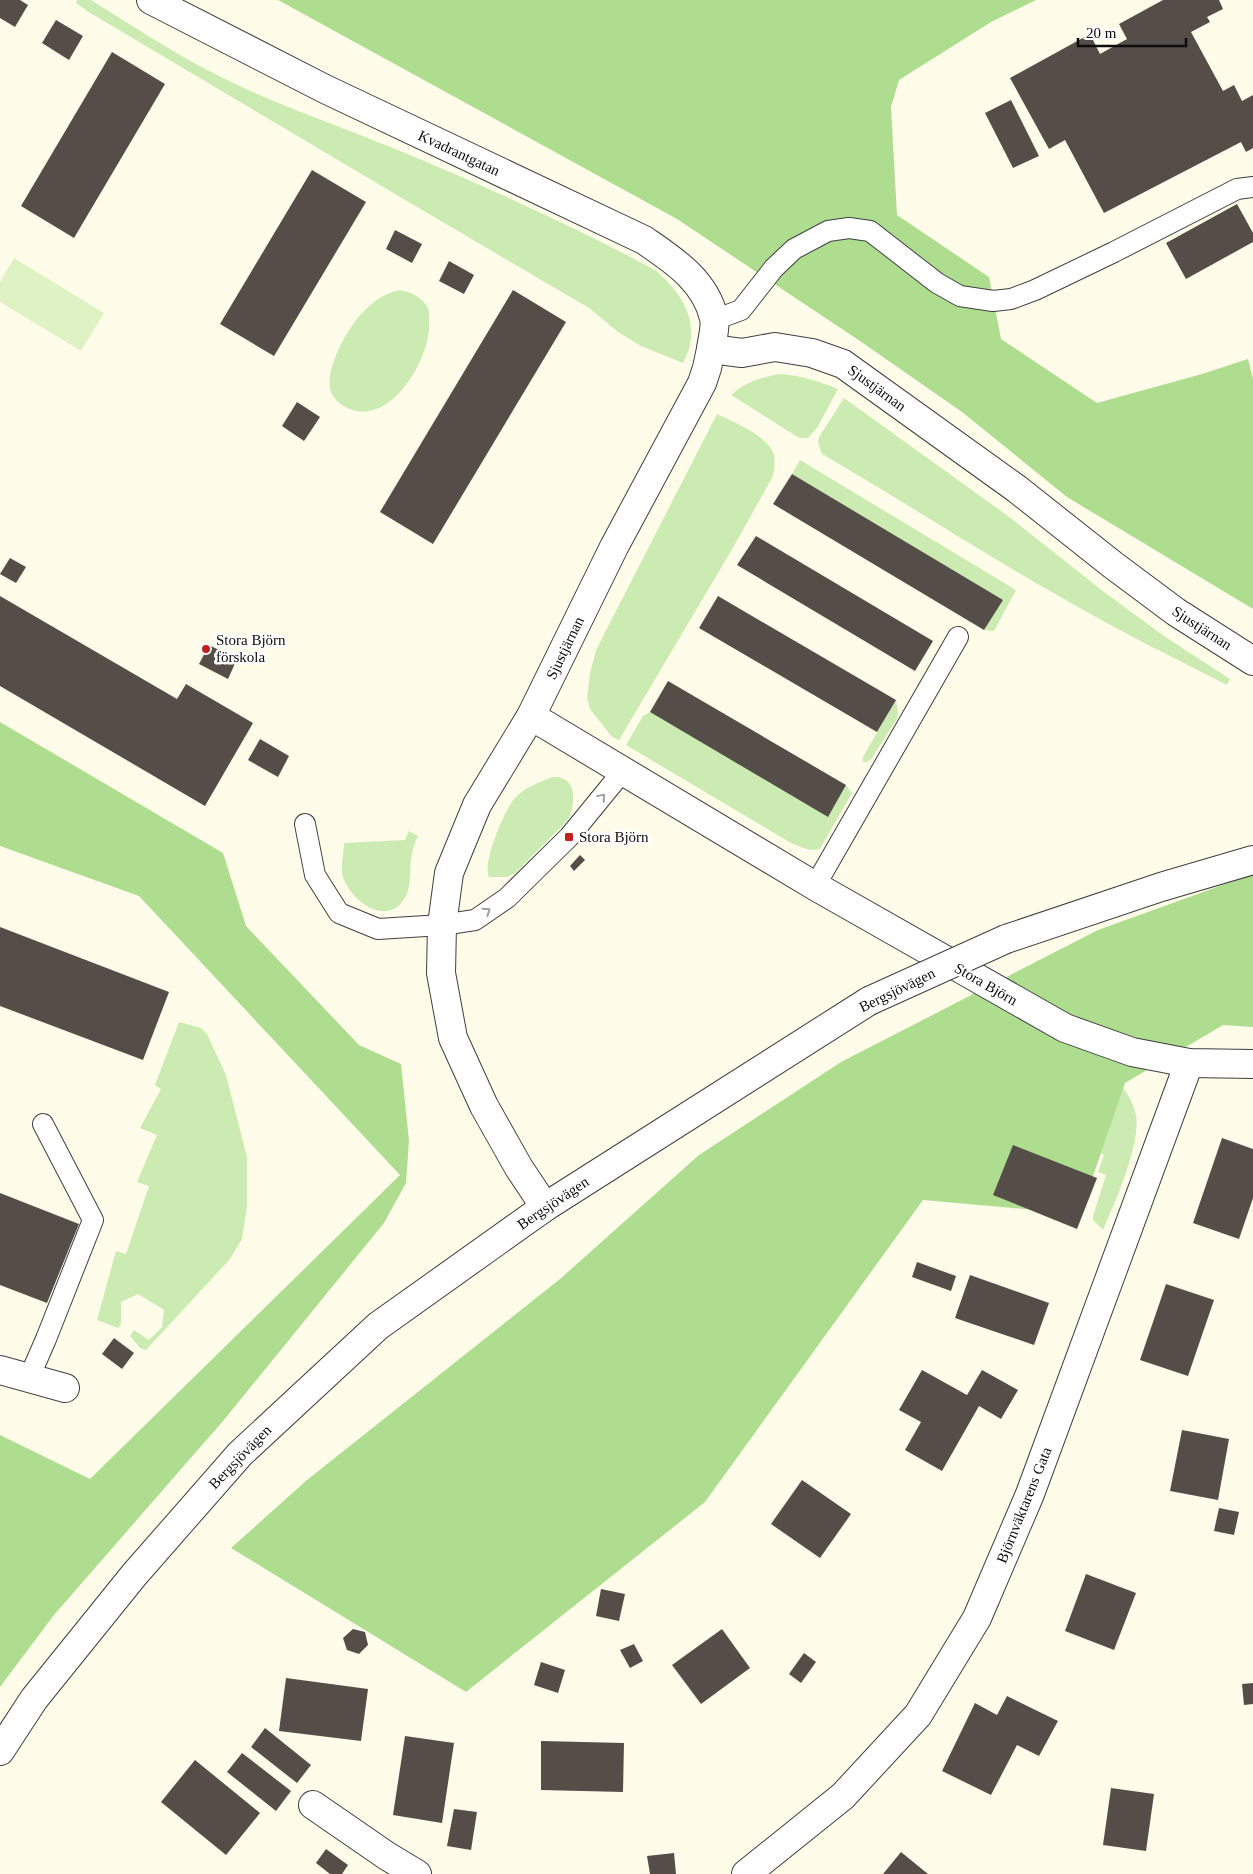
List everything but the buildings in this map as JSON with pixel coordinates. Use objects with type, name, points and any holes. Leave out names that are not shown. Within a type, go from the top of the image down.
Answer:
[{"type":"street","name":"Kvadrantgatan","points":[[151,0],[324,89],[644,240],[681,265],[699,285],[709,304],[714,320],[711,349]]},
{"type":"street","name":"Sjustjärnan","points":[[531,716],[614,547],[702,382],[708,368],[711,349],[742,353],[775,348],[812,353],[844,364],[1017,489],[1176,612],[1253,661]]},
{"type":"street","name":"Stora Björn","points":[[531,716],[814,886],[1065,1028],[1132,1052],[1190,1063],[1253,1064]]},
{"type":"street","points":[[531,716],[477,804],[450,873],[442,924],[441,974],[453,1038],[484,1106],[519,1168],[544,1207]]},
{"type":"street","name":"Bergsjövägen","points":[[0,1750],[34,1699],[134,1575],[240,1454],[378,1326],[544,1207],[869,1001],[1006,939],[1161,887],[1253,860]]},
{"type":"street","name":"Björnväktarens Gata","points":[[746,1874],[843,1796],[918,1715],[977,1618],[1030,1494],[1190,1063]]},
{"type":"street","points":[[0,1370],[65,1388]]},
{"type":"street","points":[[314,1805],[387,1856],[417,1874]]},
{"type":"lane","points":[[714,320],[741,310],[774,268],[794,249],[828,230],[849,228],[870,231],[937,283],[960,296],[993,301],[1011,299],[1035,290],[1237,189],[1253,187]]},
{"type":"lane","points":[[814,886],[958,637]]},
{"type":"lane","points":[[305,824],[315,875],[339,913],[378,929],[475,920],[506,898],[569,837],[624,771]]},
{"type":"lane","points":[[29,1378],[93,1220],[43,1124]]},
{"type":"green space","points":[[77,0],[91,0],[183,57],[237,85],[493,191],[591,237],[655,270],[682,300],[691,324],[689,350],[683,363],[641,346],[618,332],[589,308],[87,11],[76,3]]},
{"type":"green space","points":[[278,0],[1036,0],[991,22],[899,80],[891,107],[897,215],[989,277],[1001,339],[1097,403],[1202,374],[1248,359],[1253,379],[1253,609],[1067,497],[962,412],[860,341],[677,219]]},
{"type":"green space","points":[[14,258],[104,313],[81,351],[0,302],[0,282]]},
{"type":"green space","points":[[400,290],[419,298],[426,304],[429,310],[429,334],[417,367],[395,397],[381,407],[366,411],[347,408],[334,398],[331,392],[331,371],[334,359],[346,335],[360,315],[382,296]]},
{"type":"green space","points":[[778,374],[809,379],[838,389],[817,428],[808,438],[796,436],[731,395],[753,381]]},
{"type":"green space","points":[[844,398],[1008,516],[1104,592],[1164,636],[1230,679],[1227,685],[1069,602],[822,454],[818,443],[819,437]]},
{"type":"green space","points":[[717,414],[748,429],[768,445],[773,452],[774,458],[773,476],[734,546],[619,740],[612,737],[590,709],[587,698],[590,673],[596,650]]},
{"type":"green space","points":[[800,460],[1016,590],[994,631],[984,630],[1002,600],[792,474]]},
{"type":"green space","points":[[896,700],[897,719],[872,758],[867,762],[863,762],[863,757]]},
{"type":"green space","points":[[650,712],[828,816],[846,785],[852,793],[820,849],[809,849],[791,843],[626,745],[643,716]]},
{"type":"green space","points":[[0,722],[223,853],[246,926],[359,1045],[401,1064],[409,1141],[406,1183],[384,1223],[223,1421],[54,1615],[0,1687],[0,1435],[90,1479],[400,1175],[139,896],[0,846]]},
{"type":"green space","points":[[552,777],[567,780],[571,785],[573,806],[568,820],[514,874],[506,877],[489,877],[491,849],[510,804],[523,791]]},
{"type":"green space","points":[[409,831],[418,836],[412,852],[409,886],[406,896],[399,906],[390,910],[381,911],[362,903],[347,886],[343,877],[344,843],[405,840]]},
{"type":"green space","points":[[1253,874],[1253,1027],[1223,1025],[1125,1083],[1080,1214],[923,1200],[705,1502],[466,1692],[231,1548],[307,1480],[560,1279],[699,1155],[841,1062],[1098,930]]},
{"type":"green space","points":[[179,1022],[201,1028],[207,1034],[226,1075],[247,1157],[247,1207],[242,1239],[230,1259],[146,1350],[140,1348],[130,1336],[134,1330],[149,1340],[162,1327],[164,1310],[138,1294],[121,1302],[121,1324],[118,1328],[97,1320],[116,1251],[126,1254],[149,1186],[137,1182],[157,1135],[140,1128],[161,1089],[155,1085]]},
{"type":"green space","points":[[1118,1081],[1127,1093],[1133,1106],[1137,1127],[1126,1173],[1103,1230],[1093,1220],[1093,1216],[1106,1175],[1098,1172],[1104,1155],[954,1086]]},
{"type":"place","name":"Stora Björn förskola","points":[[206,649]]},
{"type":"place","name":"Stora Björn","points":[[569,837]]}]
